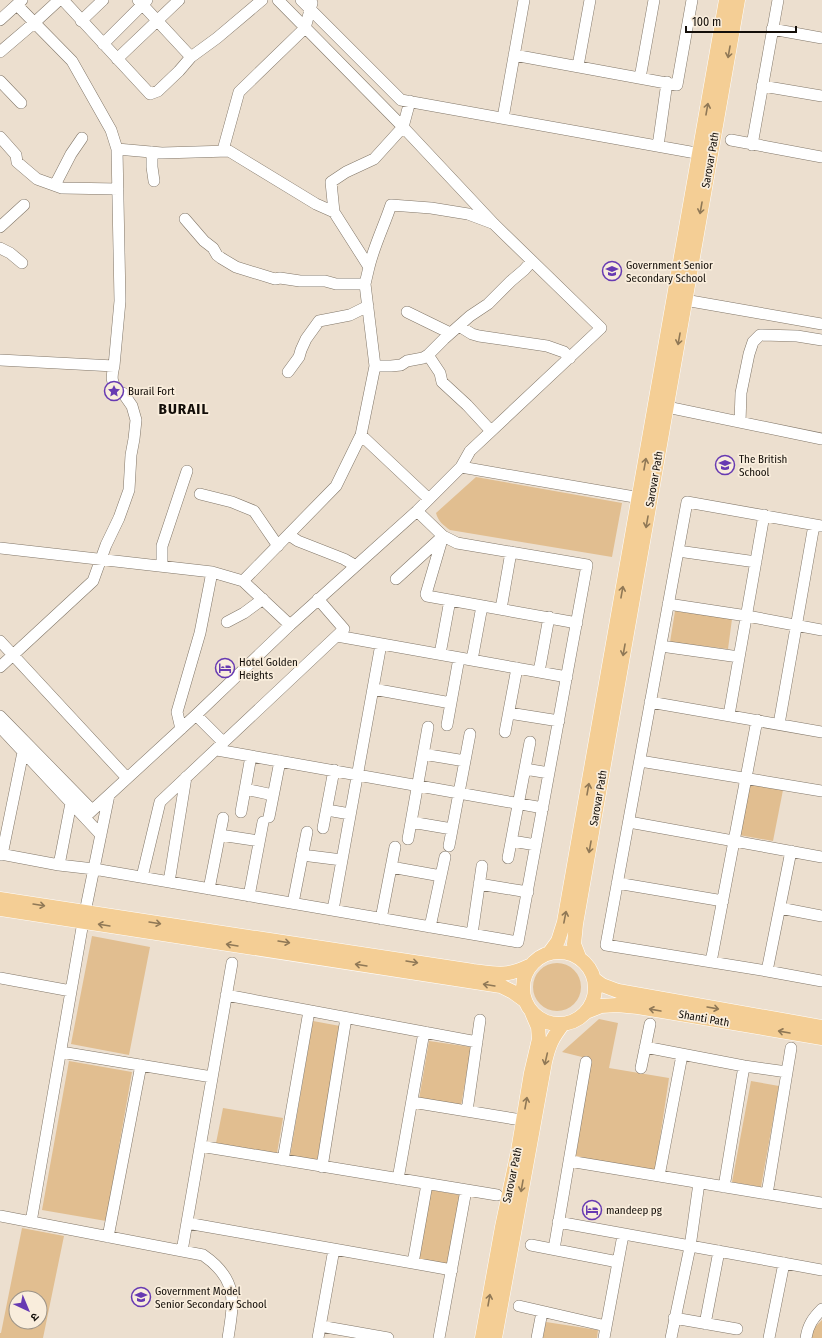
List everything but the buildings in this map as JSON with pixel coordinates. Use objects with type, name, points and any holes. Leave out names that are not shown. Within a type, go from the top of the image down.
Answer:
[{"type":"main road","name":"Sarovar Path","points":[[579,957],[574,944],[576,924],[645,499],[705,155],[726,0]]},
{"type":"main road","name":"Sarovar Path","points":[[705,155],[738,0]]},
{"type":"main road","name":"Sarovar Path","points":[[550,952],[558,941],[564,922],[645,499],[667,407],[680,299]]},
{"type":"main road","points":[[0,899],[84,917],[501,986],[524,1000]]},
{"type":"main road","points":[[0,909],[84,917],[473,972],[504,975],[518,972],[529,966],[540,956],[556,951],[579,957],[583,960],[592,974],[595,988],[594,998],[586,1012],[575,1020],[563,1024],[547,1023],[540,1020],[532,1013],[524,1000],[522,993],[523,978],[529,966]]},
{"type":"main road","name":"Shanti Path","points":[[594,979],[602,985],[618,991],[822,1027]]},
{"type":"main road","name":"Shanti Path","points":[[586,1012],[601,1006],[617,1005],[638,1007],[822,1038]]},
{"type":"main road","name":"Sarovar Path","points":[[482,1338],[502,1227],[518,1151],[531,1073],[539,1039],[538,1027],[532,1013]]},
{"type":"main road","name":"Sarovar Path","points":[[495,1338],[545,1062],[549,1045],[563,1024]]},
{"type":"street","points":[[0,52],[34,24],[58,0]]},
{"type":"street","points":[[64,0],[81,21],[150,94],[158,91],[191,57],[217,38],[262,0]]},
{"type":"street","points":[[81,21],[103,0]]},
{"type":"street","points":[[117,58],[179,0]]},
{"type":"street","points":[[88,813],[196,716],[318,599],[417,511],[462,467],[470,451],[600,328],[494,224],[403,127],[278,0]]},
{"type":"street","points":[[302,0],[311,4],[401,100],[705,155]]},
{"type":"street","points":[[503,118],[524,0]]},
{"type":"street","points":[[578,66],[590,0]]},
{"type":"street","points":[[640,78],[654,0]]},
{"type":"street","points":[[514,54],[678,85],[692,0]]},
{"type":"street","points":[[752,145],[778,0]]},
{"type":"street","points":[[0,20],[19,2],[34,24],[72,61],[111,130],[117,149],[120,301],[112,376],[114,386],[129,400],[136,420],[131,455],[129,490],[119,518],[106,544],[102,560],[93,581],[0,667]]},
{"type":"street","points":[[103,44],[142,2],[157,21],[191,57]]},
{"type":"street","points":[[223,150],[239,92],[305,28],[311,4]]},
{"type":"street","points":[[772,29],[822,38]]},
{"type":"street","points":[[0,81],[21,103]]},
{"type":"street","points":[[658,146],[667,82]]},
{"type":"street","points":[[762,86],[822,96]]},
{"type":"street","points":[[369,267],[334,212],[331,182],[346,172],[374,159],[403,127],[410,101]]},
{"type":"street","points":[[0,136],[16,155],[17,162],[37,179],[62,188],[118,189]]},
{"type":"street","points":[[55,186],[70,154],[82,138]]},
{"type":"street","points":[[731,140],[822,157]]},
{"type":"street","points":[[117,149],[162,153],[229,151],[316,204],[334,212]]},
{"type":"street","points":[[152,152],[154,181]]},
{"type":"street","points":[[0,227],[24,204]]},
{"type":"street","points":[[243,581],[336,486],[361,435],[375,366],[365,284],[373,251],[381,235],[391,206],[431,208],[468,214],[494,224]]},
{"type":"street","points":[[185,219],[204,241],[213,248],[217,255],[236,267],[275,279],[325,281],[336,284],[365,284]]},
{"type":"street","points":[[0,248],[10,253],[22,263]]},
{"type":"street","points":[[375,366],[401,365],[407,361],[423,358],[428,355],[470,316],[488,304],[532,261]]},
{"type":"street","points":[[680,299],[822,324]]},
{"type":"street","points":[[288,372],[299,357],[306,338],[319,321],[350,315],[368,306]]},
{"type":"street","points":[[407,312],[454,330],[479,336],[547,346],[564,352],[570,358]]},
{"type":"street","points":[[740,422],[742,393],[749,354],[753,342],[760,335],[797,336],[822,340]]},
{"type":"street","points":[[428,355],[440,373],[442,382],[467,405],[491,431]]},
{"type":"street","points":[[0,360],[114,366]]},
{"type":"street","points":[[667,407],[822,439]]},
{"type":"street","points":[[361,435],[429,499]]},
{"type":"street","points":[[462,467],[645,499]]},
{"type":"street","points":[[162,566],[162,546],[187,471]]},
{"type":"street","points":[[200,494],[232,502],[254,511],[278,546]]},
{"type":"street","points":[[779,724],[797,625],[818,525],[687,502],[606,945],[822,981]]},
{"type":"street","points":[[23,752],[1,854],[518,942],[587,565],[457,543],[443,536],[417,511]]},
{"type":"street","points":[[729,715],[764,515]]},
{"type":"street","points":[[289,535],[298,541],[344,559],[356,566]]},
{"type":"street","points":[[396,579],[443,536]]},
{"type":"street","points":[[443,536],[426,594],[427,596],[577,622]]},
{"type":"street","points":[[0,548],[212,572],[243,581],[290,625]]},
{"type":"street","points":[[678,551],[756,562]]},
{"type":"street","points":[[501,609],[511,552]]},
{"type":"street","points":[[181,729],[177,712],[200,633],[212,572]]},
{"type":"street","points":[[227,622],[244,613],[263,599]]},
{"type":"street","points":[[142,877],[160,802],[344,629],[318,599]]},
{"type":"street","points":[[440,654],[450,600]]},
{"type":"street","points":[[668,604],[747,616],[822,630]]},
{"type":"street","points":[[472,660],[482,606]]},
{"type":"street","points":[[539,672],[549,618]]},
{"type":"street","points":[[337,636],[567,677]]},
{"type":"street","points":[[0,641],[127,778]]},
{"type":"street","points":[[333,910],[381,644]]},
{"type":"street","points":[[661,646],[739,657]]},
{"type":"street","points":[[447,725],[459,658]]},
{"type":"street","points":[[505,732],[517,668]]},
{"type":"street","points":[[373,689],[451,703]]},
{"type":"street","points":[[650,702],[822,732]]},
{"type":"street","points":[[509,712],[559,721]]},
{"type":"street","points":[[0,716],[88,813],[101,835]]},
{"type":"street","points":[[196,716],[220,746],[251,756],[543,808]]},
{"type":"street","points":[[711,962],[757,720]]},
{"type":"street","points":[[0,727],[71,802],[88,813]]},
{"type":"street","points":[[408,839],[428,727]]},
{"type":"street","points":[[449,846],[470,734]]},
{"type":"street","points":[[508,858],[530,742]]},
{"type":"street","points":[[424,754],[465,761]]},
{"type":"street","points":[[240,812],[251,756]]},
{"type":"street","points":[[249,896],[259,841],[273,795],[280,761]]},
{"type":"street","points":[[640,761],[822,791]]},
{"type":"street","points":[[525,769],[549,773]]},
{"type":"street","points":[[323,828],[334,770]]},
{"type":"street","points":[[169,882],[186,777]]},
{"type":"street","points":[[245,789],[273,795]]},
{"type":"street","points":[[31,1222],[84,917],[109,795]]},
{"type":"street","points":[[59,865],[71,802]]},
{"type":"street","points":[[327,810],[350,814]]},
{"type":"street","points":[[209,889],[223,818]]},
{"type":"street","points":[[411,822],[452,829]]},
{"type":"street","points":[[629,822],[822,857]]},
{"type":"street","points":[[293,903],[307,832]]},
{"type":"street","points":[[220,835],[259,841]]},
{"type":"street","points":[[512,840],[536,845]]},
{"type":"street","points":[[381,919],[395,847]]},
{"type":"street","points":[[767,971],[791,851]]},
{"type":"street","points":[[302,855],[342,860]]},
{"type":"street","points":[[430,927],[445,857]]},
{"type":"street","points":[[472,934],[482,866]]},
{"type":"street","points":[[391,867],[440,876]]},
{"type":"street","points":[[618,883],[723,901]]},
{"type":"street","points":[[479,884],[528,892]]},
{"type":"street","points":[[780,908],[822,916]]},
{"type":"street","points":[[182,1250],[232,963]]},
{"type":"street","points":[[0,978],[71,991]]},
{"type":"street","points":[[226,995],[477,1042]]},
{"type":"street","points":[[283,1160],[309,1011]]},
{"type":"street","points":[[322,1167],[346,1018]]},
{"type":"street","points":[[467,1111],[480,1020]]},
{"type":"street","points":[[641,1068],[650,1024]]},
{"type":"street","points":[[398,1179],[424,1032]]},
{"type":"street","points":[[645,1047],[744,1066],[787,1072]]},
{"type":"street","points":[[767,1194],[791,1048]]},
{"type":"street","points":[[61,1052],[212,1076]]},
{"type":"street","points":[[659,1176],[682,1055]]},
{"type":"street","points":[[554,1249],[586,1062]]},
{"type":"street","points":[[108,1237],[141,1065]]},
{"type":"street","points":[[724,1187],[744,1066]]},
{"type":"street","points":[[412,1102],[515,1119]]},
{"type":"street","points":[[200,1146],[497,1195]]},
{"type":"street","points":[[569,1161],[822,1203]]},
{"type":"street","points":[[671,1338],[690,1247],[699,1183]]},
{"type":"street","points":[[413,1263],[427,1184]]},
{"type":"street","points":[[439,1338],[466,1190]]},
{"type":"street","points":[[0,1216],[203,1255],[226,1277],[231,1291],[233,1310],[228,1338]]},
{"type":"street","points":[[558,1222],[822,1270]]},
{"type":"street","points":[[186,1223],[452,1270]]},
{"type":"street","points":[[604,1338],[623,1234]]},
{"type":"street","points":[[531,1245],[618,1262]]},
{"type":"street","points":[[318,1338],[334,1249]]},
{"type":"street","points":[[705,1324],[719,1252]]},
{"type":"street","points":[[769,1338],[784,1263]]},
{"type":"street","points":[[520,1306],[606,1326]]},
{"type":"street","points":[[806,1338],[808,1327],[816,1314],[822,1309]]},
{"type":"street","points":[[537,1338],[542,1312]]},
{"type":"street","points":[[674,1318],[737,1329]]},
{"type":"street","points":[[320,1326],[388,1338]]},
{"type":"shaded area","points":[[476,477],[622,503],[612,557],[450,530],[441,523],[436,513]]},
{"type":"shaded area","points":[[675,611],[732,619],[728,649],[670,642]]},
{"type":"shaded area","points":[[749,784],[783,790],[773,841],[739,835]]},
{"type":"shaded area","points":[[92,936],[150,947],[129,1055],[71,1044]]},
{"type":"shaded area","points":[[552,963],[562,963],[574,970],[581,982],[581,992],[574,1004],[562,1011],[552,1011],[544,1007],[537,1000],[533,992],[533,982],[537,974],[544,967]]},
{"type":"shaded area","points":[[599,1019],[618,1023],[609,1068],[669,1078],[655,1172],[576,1156],[590,1059],[562,1052]]},
{"type":"shaded area","points":[[313,1021],[340,1026],[317,1161],[290,1156]]},
{"type":"shaded area","points":[[429,1041],[471,1047],[461,1106],[419,1099]]},
{"type":"shaded area","points":[[69,1061],[132,1072],[106,1221],[42,1210]]},
{"type":"shaded area","points":[[751,1081],[779,1086],[761,1187],[732,1182]]},
{"type":"shaded area","points":[[223,1108],[283,1118],[277,1153],[216,1143]]},
{"type":"shaded area","points":[[431,1190],[460,1195],[448,1264],[419,1259]]},
{"type":"shaded area","points":[[22,1228],[64,1236],[48,1314],[48,1290],[10,1290]]},
{"type":"shaded area","points":[[8,1298],[8,1330],[45,1330],[43,1338],[0,1338]]},
{"type":"shaded area","points":[[822,1320],[822,1338],[810,1338],[812,1330]]},
{"type":"shaded area","points":[[546,1322],[598,1330],[597,1338],[543,1338]]},
{"type":"place","name":"Government Senior Secondary School","points":[[612,271]]},
{"type":"place","name":"Burail Fort","points":[[114,391]]},
{"type":"place","name":"The British School","points":[[725,465]]},
{"type":"place","name":"Hotel Golden Heights","points":[[225,668]]},
{"type":"place","name":"mandeep pg","points":[[592,1210]]},
{"type":"place","name":"Government Model Senior Secondary School","points":[[141,1297]]},
{"type":"district","name":"BURAIL","points":[[184,409]]}]
